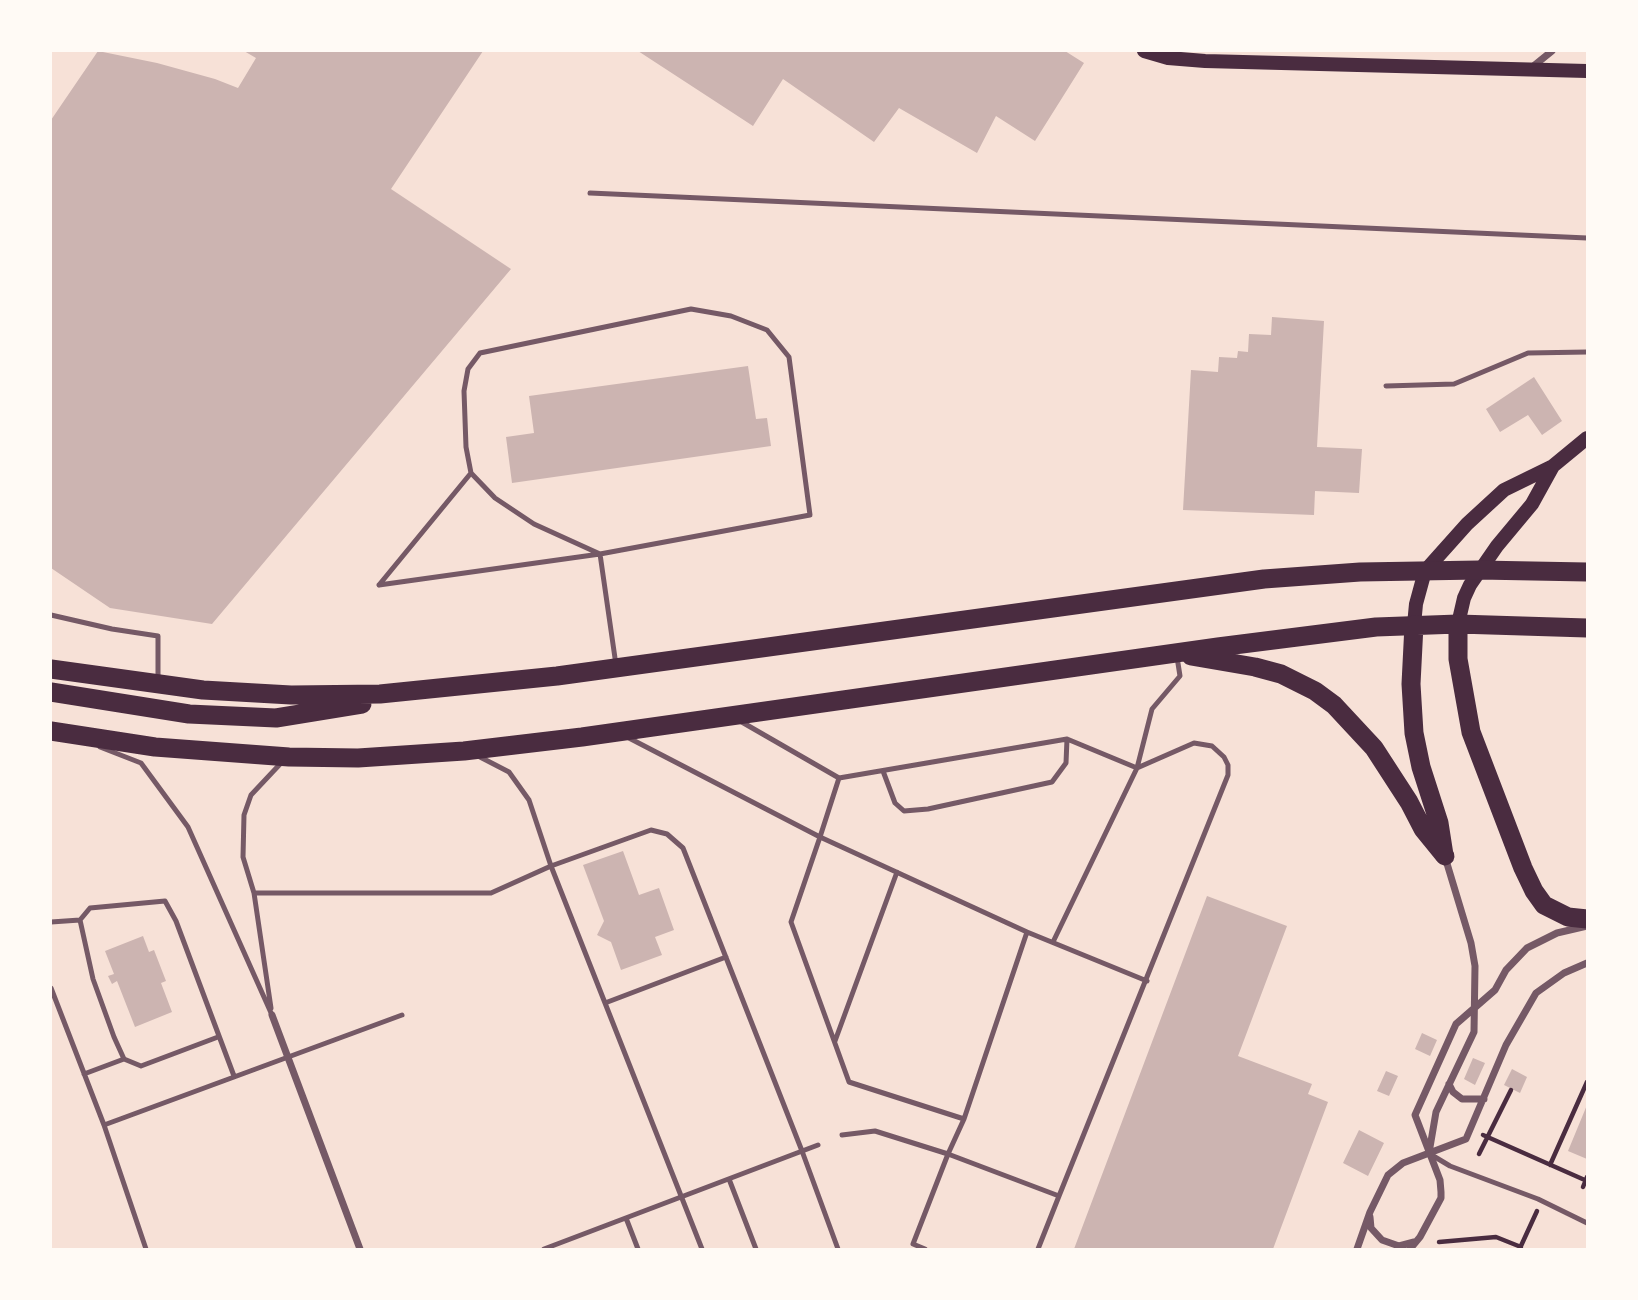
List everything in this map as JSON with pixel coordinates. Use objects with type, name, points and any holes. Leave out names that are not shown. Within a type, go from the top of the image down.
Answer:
[{"type":"highway","points":[[51,669],[158,685],[291,695],[425,691],[617,668],[1264,579],[1338,572],[1587,572]]},
{"type":"highway","points":[[1458,624],[1458,659],[1471,732],[1523,868],[1544,905],[1567,917],[1587,919]]},
{"type":"highway","points":[[1414,625],[1411,684],[1415,733],[1445,856]]},
{"type":"highway","points":[[59,733],[155,747],[289,757],[358,758],[464,751],[618,732],[1301,636],[1414,625],[1587,628]]},
{"type":"highway","points":[[1176,654],[1281,674],[1315,691],[1334,705],[1374,748],[1423,829],[1445,856]]},
{"type":"highway","points":[[51,692],[189,714],[276,718],[425,691]]},
{"type":"main road","points":[[1144,51],[1168,58],[1255,57],[1587,71]]},
{"type":"main road","points":[[1414,625],[1416,604],[1425,571],[1467,524],[1504,490],[1553,466],[1586,441]]},
{"type":"main road","points":[[1458,624],[1464,598],[1479,570],[1532,504],[1553,466]]},
{"type":"street","points":[[1529,69],[1552,51]]},
{"type":"street","points":[[1429,1154],[1436,1112],[1474,1031],[1475,966],[1471,943],[1445,856]]},
{"type":"street","points":[[1410,1249],[1420,1237],[1441,1198],[1440,1180],[1415,1115],[1456,1024],[1495,990],[1506,970],[1527,948],[1557,933],[1587,926]]},
{"type":"street","points":[[1357,1249],[1384,1180],[1392,1170],[1403,1163],[1466,1139],[1506,1045],[1536,993],[1564,973],[1587,963]]},
{"type":"street","points":[[272,1015],[360,1249]]},
{"type":"street","points":[[1449,1084],[1453,1092],[1462,1098],[1483,1099]]},
{"type":"street","points":[[1370,1212],[1371,1228],[1387,1242],[1399,1246],[1409,1244],[1420,1237]]},
{"type":"lane","points":[[590,193],[1587,238]]},
{"type":"lane","points":[[471,473],[379,585],[600,554],[810,516],[789,357],[767,330],[731,316],[691,309],[480,353],[468,369],[464,391],[466,447],[471,473],[495,498],[534,524],[600,554]]},
{"type":"lane","points":[[1386,386],[1454,384],[1510,358],[1528,353],[1587,352]]},
{"type":"lane","points":[[600,554],[617,668]]},
{"type":"lane","points":[[51,615],[111,629],[158,636],[158,685]]},
{"type":"lane","points":[[1053,942],[1137,768],[1152,709],[1180,676],[1176,654]]},
{"type":"lane","points":[[731,716],[839,778],[1067,739],[1137,768],[1194,743],[1219,750],[1228,765],[1228,775],[1038,1249]]},
{"type":"lane","points":[[618,732],[820,837],[1027,932],[1147,981]]},
{"type":"lane","points":[[59,733],[141,763],[188,827],[272,1015]]},
{"type":"lane","points":[[883,771],[895,803],[904,811],[928,809],[1052,782],[1066,763],[1067,739]]},
{"type":"lane","points":[[464,751],[509,772],[529,800],[551,866],[702,1249]]},
{"type":"lane","points":[[272,1015],[254,894],[243,856],[244,815],[251,795],[276,766],[289,757]]},
{"type":"lane","points":[[839,778],[791,922],[849,1082],[964,1119]]},
{"type":"lane","points":[[254,894],[491,893],[551,866],[651,830],[667,834],[683,848],[802,1150],[838,1249]]},
{"type":"lane","points":[[835,1041],[897,872]]},
{"type":"lane","points":[[51,922],[80,920],[90,908],[165,901],[176,921],[234,1076]]},
{"type":"lane","points":[[80,920],[93,979],[124,1059]]},
{"type":"lane","points":[[925,1249],[913,1244],[964,1119],[1027,932]]},
{"type":"lane","points":[[605,1003],[726,957]]},
{"type":"lane","points":[[51,988],[104,1125],[146,1249]]},
{"type":"lane","points":[[104,1125],[402,1015]]},
{"type":"lane","points":[[84,1074],[124,1059],[141,1066],[218,1037]]},
{"type":"lane","points":[[842,1135],[875,1131],[948,1154],[1059,1196]]},
{"type":"lane","points":[[544,1249],[818,1145]]},
{"type":"lane","points":[[1429,1154],[1450,1166],[1542,1201],[1587,1223]]},
{"type":"lane","points":[[729,1179],[757,1249]]},
{"type":"lane","points":[[626,1218],[638,1249]]},
{"type":"path","points":[[1550,1165],[1587,1082]]},
{"type":"path","points":[[1479,1154],[1511,1090]]},
{"type":"path","points":[[1486,1136],[1587,1179],[1583,1187]]},
{"type":"path","points":[[1439,1242],[1496,1237],[1520,1248],[1542,1201]]},
{"type":"building","points":[[98,51],[157,63],[238,88],[256,58],[244,51],[483,51],[391,189],[511,269],[212,624],[110,608],[51,568],[51,120]]},
{"type":"building","points":[[638,51],[1065,51],[1084,63],[1035,141],[996,116],[977,153],[899,108],[874,142],[783,79],[753,126]]},
{"type":"building","points":[[1272,317],[1324,321],[1317,447],[1362,449],[1359,493],[1315,491],[1314,515],[1183,510],[1191,370],[1218,372],[1219,357],[1237,358],[1238,351],[1248,352],[1249,334],[1271,335]]},
{"type":"building","points":[[748,366],[756,419],[767,418],[771,446],[512,483],[506,437],[534,433],[529,396]]},
{"type":"building","points":[[1534,377],[1562,421],[1542,435],[1528,415],[1500,432],[1486,409]]},
{"type":"building","points":[[623,851],[639,895],[659,888],[674,930],[655,937],[662,955],[621,970],[611,942],[597,935],[604,921],[583,865]]},
{"type":"building","points":[[1207,896],[1287,926],[1238,1056],[1312,1084],[1308,1094],[1328,1102],[1273,1249],[1074,1249]]},
{"type":"building","points":[[143,936],[149,952],[154,950],[166,981],[161,983],[172,1012],[135,1027],[117,981],[112,984],[108,976],[114,974],[105,951]]},
{"type":"building","points":[[1422,1033],[1437,1040],[1430,1056],[1415,1049]]},
{"type":"building","points":[[1473,1058],[1485,1063],[1475,1085],[1464,1079]]},
{"type":"building","points":[[1512,1069],[1527,1077],[1520,1093],[1504,1085]]},
{"type":"building","points":[[1386,1071],[1398,1076],[1389,1096],[1377,1091]]},
{"type":"building","points":[[1587,1105],[1587,1159],[1568,1151]]},
{"type":"building","points":[[1359,1130],[1384,1143],[1368,1176],[1343,1163]]}]
